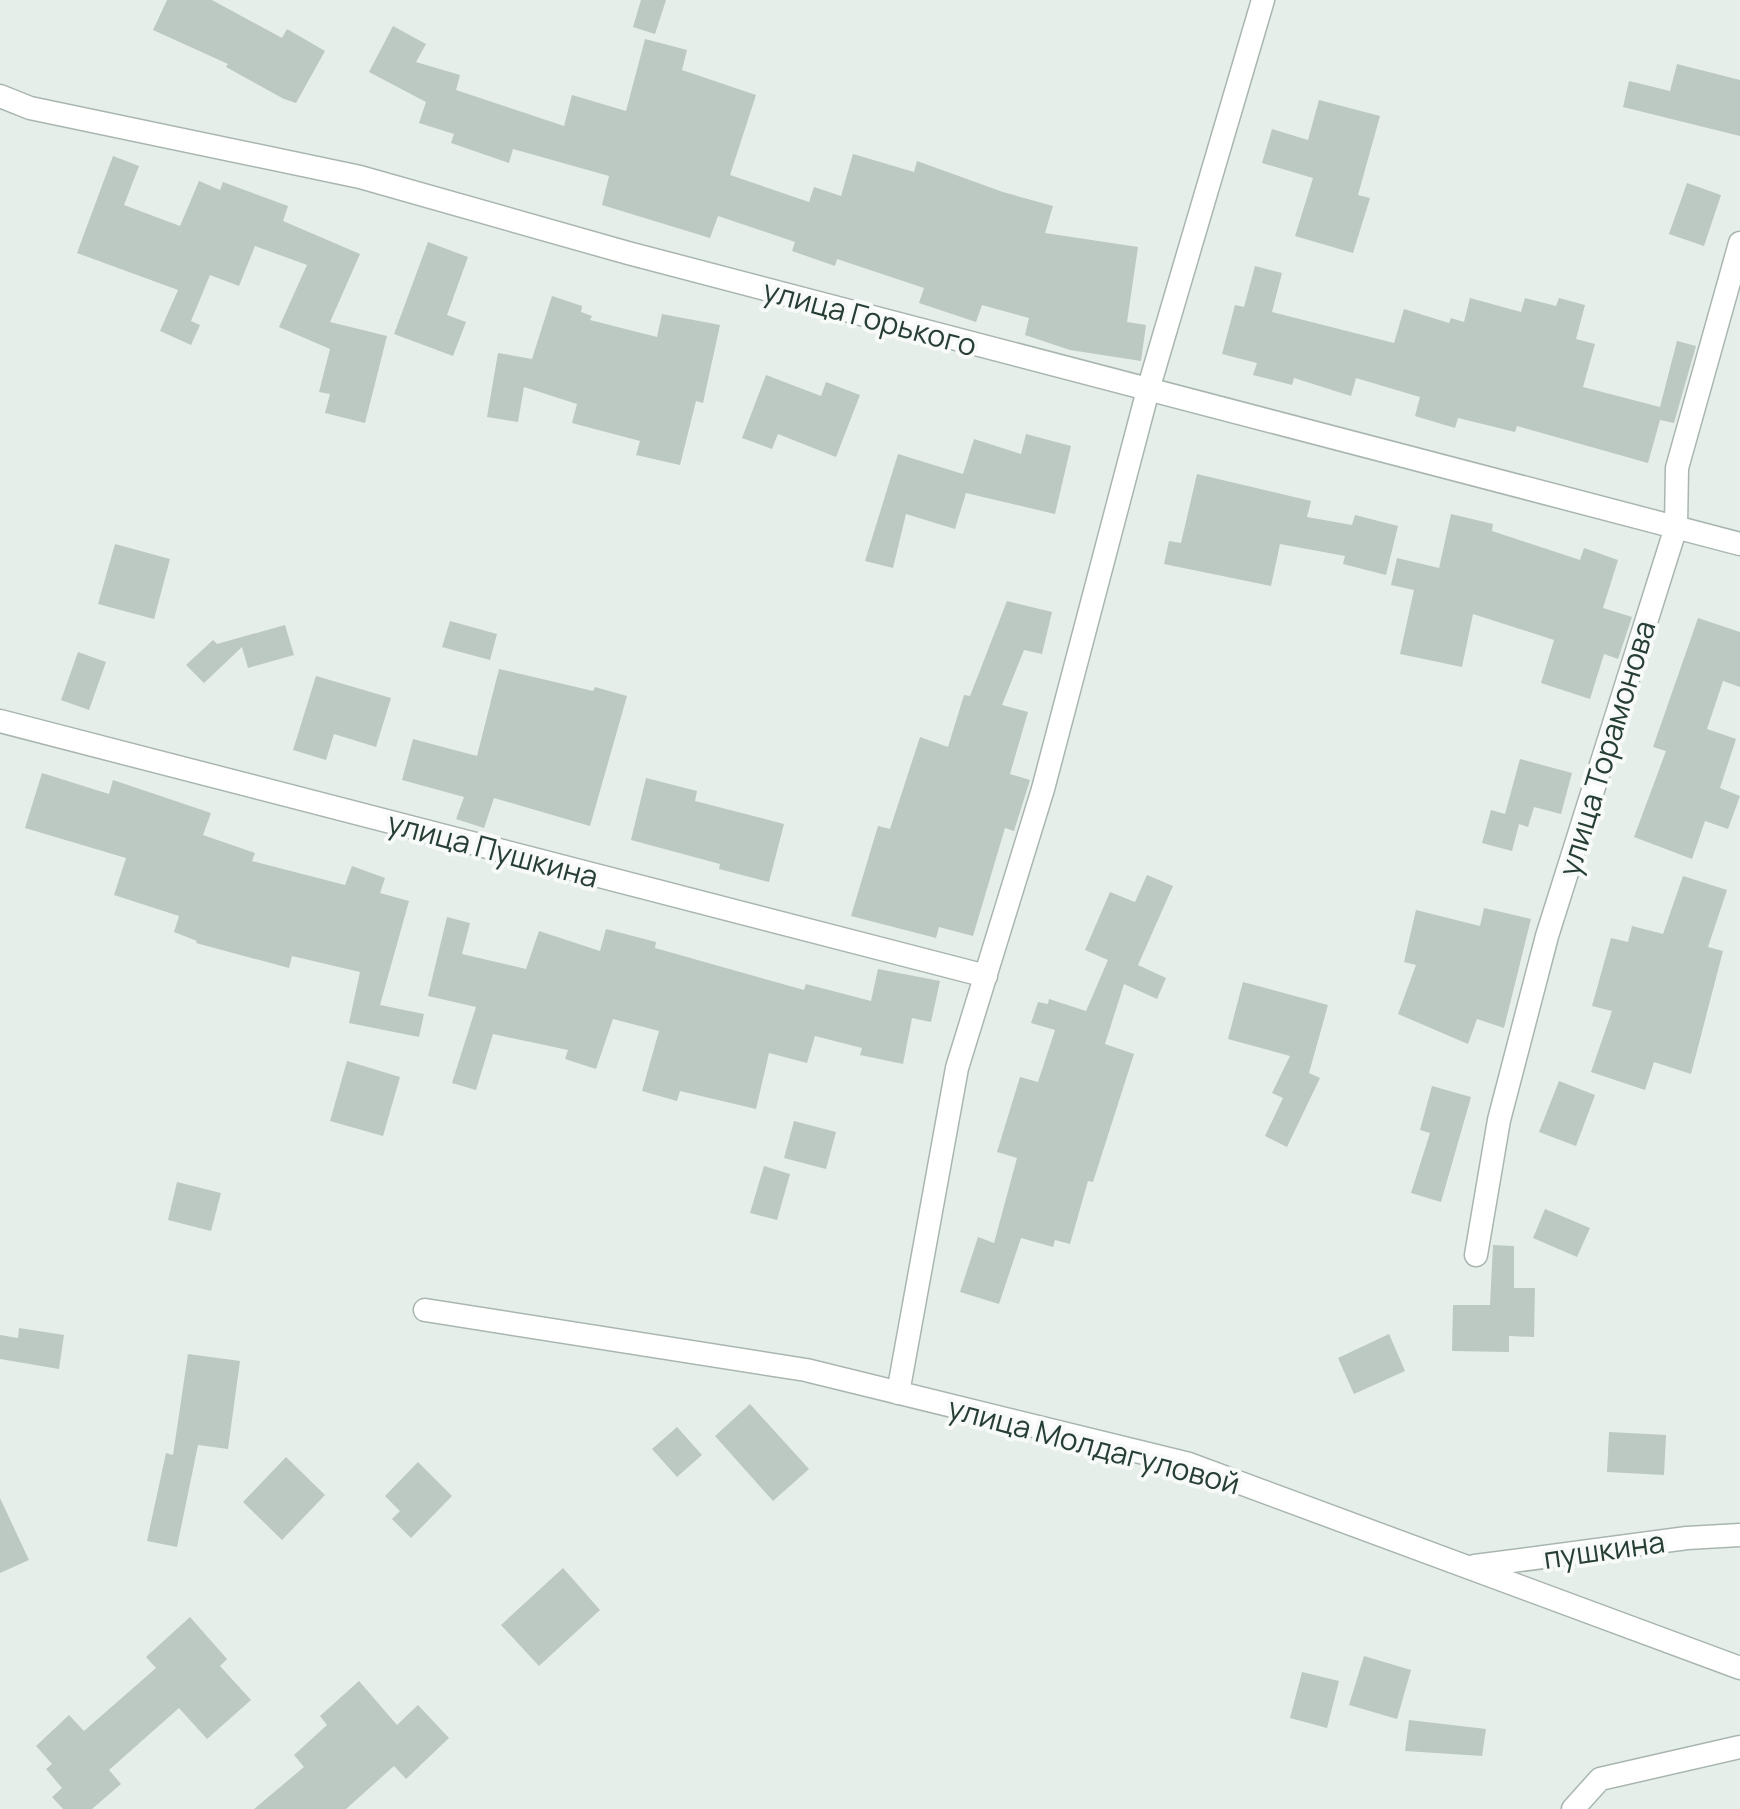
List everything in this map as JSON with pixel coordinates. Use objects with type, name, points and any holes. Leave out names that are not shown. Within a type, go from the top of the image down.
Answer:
[{"type":"street","points":[[898,1393],[958,1068],[1043,789],[1148,390],[1263,0]]},
{"type":"street","name":"улица Горького","points":[[0,96],[30,108],[360,177],[628,254],[1740,544]]},
{"type":"street","name":"улица Торамонова","points":[[1476,1254],[1500,1120],[1547,936],[1676,527],[1676,468],[1740,243]]},
{"type":"street","name":"улица Пушкина","points":[[0,721],[986,976]]},
{"type":"street","name":"улица Молдагуловой","points":[[425,1310],[806,1370],[1189,1464],[1740,1668]]},
{"type":"street","name":"пушкина","points":[[1468,1567],[1688,1538],[1740,1535]]},
{"type":"street","points":[[1573,1809],[1600,1779],[1740,1747]]},
{"type":"building","points":[[167,0],[212,0],[282,38],[287,29],[325,51],[296,103],[226,67],[228,64],[153,30]]},
{"type":"building","points":[[641,0],[666,0],[655,34],[633,27]]},
{"type":"building","points":[[393,26],[426,44],[416,62],[460,75],[456,90],[564,126],[572,95],[626,111],[645,39],[687,50],[682,70],[756,95],[730,175],[809,202],[814,187],[841,196],[853,154],[914,172],[917,161],[1053,206],[1045,233],[1138,247],[1127,322],[1146,325],[1141,361],[1070,350],[1025,335],[1029,318],[982,305],[976,322],[919,303],[924,288],[837,259],[835,266],[792,251],[795,242],[718,216],[710,238],[602,205],[609,176],[513,149],[509,163],[451,143],[454,134],[419,123],[426,102],[369,72]]},
{"type":"building","points":[[1677,64],[1740,80],[1740,136],[1623,107],[1629,81],[1670,91]]},
{"type":"building","points":[[1319,100],[1380,116],[1358,195],[1370,198],[1353,253],[1295,236],[1313,178],[1262,163],[1272,129],[1308,140]]},
{"type":"building","points":[[113,156],[139,166],[124,205],[180,226],[199,181],[220,190],[223,182],[288,206],[283,221],[360,254],[330,322],[387,336],[365,423],[325,413],[330,394],[319,392],[330,349],[279,327],[307,265],[255,246],[239,286],[210,275],[191,321],[200,325],[191,345],[160,331],[178,290],[77,253]]},
{"type":"building","points":[[1687,183],[1721,195],[1704,246],[1669,234]]},
{"type":"building","points":[[428,242],[468,257],[447,315],[466,322],[453,356],[394,334]]},
{"type":"building","points":[[1255,266],[1282,273],[1272,312],[1394,343],[1404,309],[1449,323],[1451,318],[1464,322],[1470,298],[1521,312],[1525,298],[1556,306],[1559,298],[1585,305],[1576,339],[1595,344],[1583,387],[1660,407],[1677,341],[1696,346],[1674,423],[1660,420],[1648,463],[1517,426],[1515,432],[1458,418],[1455,428],[1415,416],[1420,397],[1356,378],[1351,396],[1294,378],[1292,385],[1253,375],[1257,363],[1222,354],[1235,305],[1244,307]]},
{"type":"building","points":[[552,296],[582,306],[581,312],[592,316],[590,320],[657,337],[662,314],[720,325],[703,403],[696,401],[680,465],[636,455],[640,441],[572,423],[577,404],[524,387],[518,422],[487,417],[498,353],[532,359]]},
{"type":"building","points":[[766,375],[821,396],[826,382],[860,395],[836,457],[778,434],[772,449],[742,438]]},
{"type":"building","points":[[1026,434],[1071,446],[1055,514],[966,493],[955,529],[906,514],[893,568],[865,561],[898,454],[963,474],[974,439],[1021,454]]},
{"type":"building","points":[[1197,474],[1311,501],[1307,517],[1352,525],[1355,515],[1398,526],[1386,575],[1343,564],[1345,556],[1280,544],[1271,586],[1164,564],[1169,541],[1181,543]]},
{"type":"building","points":[[1451,514],[1493,524],[1492,531],[1580,560],[1584,548],[1618,560],[1603,608],[1632,617],[1618,659],[1604,654],[1590,699],[1541,683],[1554,640],[1473,614],[1462,667],[1400,654],[1414,590],[1391,585],[1397,558],[1439,568]]},
{"type":"building","points":[[115,544],[170,559],[154,619],[98,604]]},
{"type":"building","points":[[1007,601],[1052,612],[1042,654],[1024,650],[1002,705],[1028,712],[1010,774],[1030,780],[1014,831],[1005,828],[973,936],[939,927],[936,938],[851,916],[878,826],[890,829],[920,737],[948,747],[964,695],[970,696]]},
{"type":"building","points":[[1698,618],[1740,632],[1740,687],[1723,681],[1707,729],[1736,739],[1720,788],[1740,796],[1728,829],[1705,821],[1692,859],[1634,837],[1666,751],[1653,747]]},
{"type":"building","points":[[450,621],[497,634],[490,660],[442,647]]},
{"type":"building","points":[[285,625],[294,655],[248,668],[242,647],[204,683],[186,665],[213,640],[217,644]]},
{"type":"building","points":[[78,652],[106,662],[89,710],[61,700]]},
{"type":"building","points":[[499,669],[627,696],[590,826],[494,798],[484,828],[456,819],[464,797],[402,780],[413,739],[477,756]]},
{"type":"building","points":[[316,676],[391,698],[376,747],[334,734],[326,760],[293,750]]},
{"type":"building","points":[[1520,759],[1572,773],[1561,814],[1534,807],[1528,827],[1519,824],[1512,851],[1482,843],[1491,810],[1505,814]]},
{"type":"building","points":[[42,773],[109,794],[113,780],[211,813],[203,835],[255,853],[252,861],[345,885],[352,866],[385,878],[380,893],[409,901],[380,1005],[424,1014],[419,1037],[349,1023],[360,972],[292,956],[289,968],[196,943],[174,932],[179,916],[114,895],[126,858],[25,828]]},
{"type":"building","points":[[646,778],[697,791],[695,801],[784,824],[769,882],[631,840]]},
{"type":"building","points":[[1147,875],[1173,886],[1138,965],[1166,978],[1157,999],[1124,984],[1105,1044],[1134,1054],[1093,1182],[1088,1181],[1070,1244],[1055,1240],[1053,1247],[1021,1238],[999,1304],[960,1292],[978,1237],[994,1243],[1017,1158],[997,1152],[1020,1077],[1038,1082],[1055,1030],[1031,1023],[1038,1002],[1048,1004],[1049,999],[1086,1011],[1108,960],[1085,950],[1110,892],[1135,902]]},
{"type":"building","points":[[1683,876],[1727,890],[1708,947],[1723,951],[1691,1074],[1654,1062],[1645,1090],[1591,1072],[1612,1011],[1592,1006],[1611,938],[1628,942],[1632,926],[1663,934]]},
{"type":"building","points":[[1484,908],[1531,919],[1504,1028],[1477,1019],[1468,1044],[1398,1014],[1416,965],[1404,962],[1416,910],[1480,926]]},
{"type":"building","points":[[447,917],[470,923],[462,954],[526,969],[539,931],[600,951],[606,929],[656,942],[655,948],[804,990],[806,984],[871,1001],[878,969],[940,981],[931,1022],[912,1018],[903,1064],[860,1055],[862,1048],[815,1036],[807,1063],[769,1053],[756,1109],[680,1091],[677,1101],[642,1091],[659,1031],[613,1019],[596,1069],[565,1059],[568,1050],[493,1034],[476,1090],[452,1083],[476,1007],[428,996]]},
{"type":"building","points":[[1243,982],[1328,1005],[1309,1073],[1320,1078],[1287,1147],[1265,1136],[1283,1098],[1272,1093],[1290,1056],[1228,1039]]},
{"type":"building","points":[[347,1061],[400,1077],[383,1136],[330,1121]]},
{"type":"building","points":[[1559,1081],[1595,1095],[1576,1146],[1539,1132]]},
{"type":"building","points":[[1432,1086],[1471,1097],[1441,1202],[1411,1193],[1430,1133],[1420,1130]]},
{"type":"building","points":[[794,1121],[836,1132],[826,1169],[784,1158]]},
{"type":"building","points":[[764,1166],[790,1174],[777,1220],[750,1213]]},
{"type":"building","points":[[177,1182],[221,1193],[211,1231],[168,1220]]},
{"type":"building","points":[[1545,1209],[1590,1228],[1577,1257],[1533,1238]]},
{"type":"building","points":[[1493,1245],[1514,1246],[1514,1288],[1535,1288],[1534,1337],[1509,1336],[1509,1352],[1452,1351],[1453,1305],[1490,1305]]},
{"type":"building","points":[[19,1328],[64,1335],[59,1369],[0,1359],[0,1335],[18,1338]]},
{"type":"building","points":[[1389,1334],[1405,1371],[1354,1394],[1338,1358]]},
{"type":"building","points":[[188,1354],[240,1361],[228,1449],[198,1445],[177,1547],[147,1541],[166,1453],[173,1455]]},
{"type":"building","points":[[750,1404],[809,1469],[773,1501],[715,1436]]},
{"type":"building","points":[[677,1427],[702,1455],[677,1477],[652,1449]]},
{"type":"building","points":[[1609,1432],[1666,1435],[1664,1475],[1607,1472]]},
{"type":"building","points":[[286,1457],[325,1495],[282,1540],[243,1502]]},
{"type":"building","points":[[418,1462],[452,1496],[411,1538],[392,1519],[400,1511],[385,1496]]},
{"type":"building","points":[[0,1498],[29,1560],[0,1573]]},
{"type":"building","points":[[563,1568],[600,1610],[539,1666],[501,1625]]},
{"type":"building","points":[[190,1617],[227,1659],[220,1666],[251,1700],[207,1739],[179,1708],[109,1770],[121,1784],[92,1809],[63,1809],[52,1797],[62,1788],[46,1769],[52,1764],[36,1746],[69,1715],[84,1731],[156,1668],[146,1657]]},
{"type":"building","points":[[1364,1656],[1411,1670],[1397,1719],[1349,1705]]},
{"type":"building","points":[[1302,1672],[1339,1681],[1327,1728],[1290,1718]]},
{"type":"building","points":[[359,1681],[397,1725],[418,1705],[449,1738],[406,1779],[394,1766],[346,1809],[254,1809],[304,1767],[294,1755],[327,1725],[320,1716]]},
{"type":"building","points":[[1409,1720],[1486,1729],[1482,1756],[1405,1751]]}]
